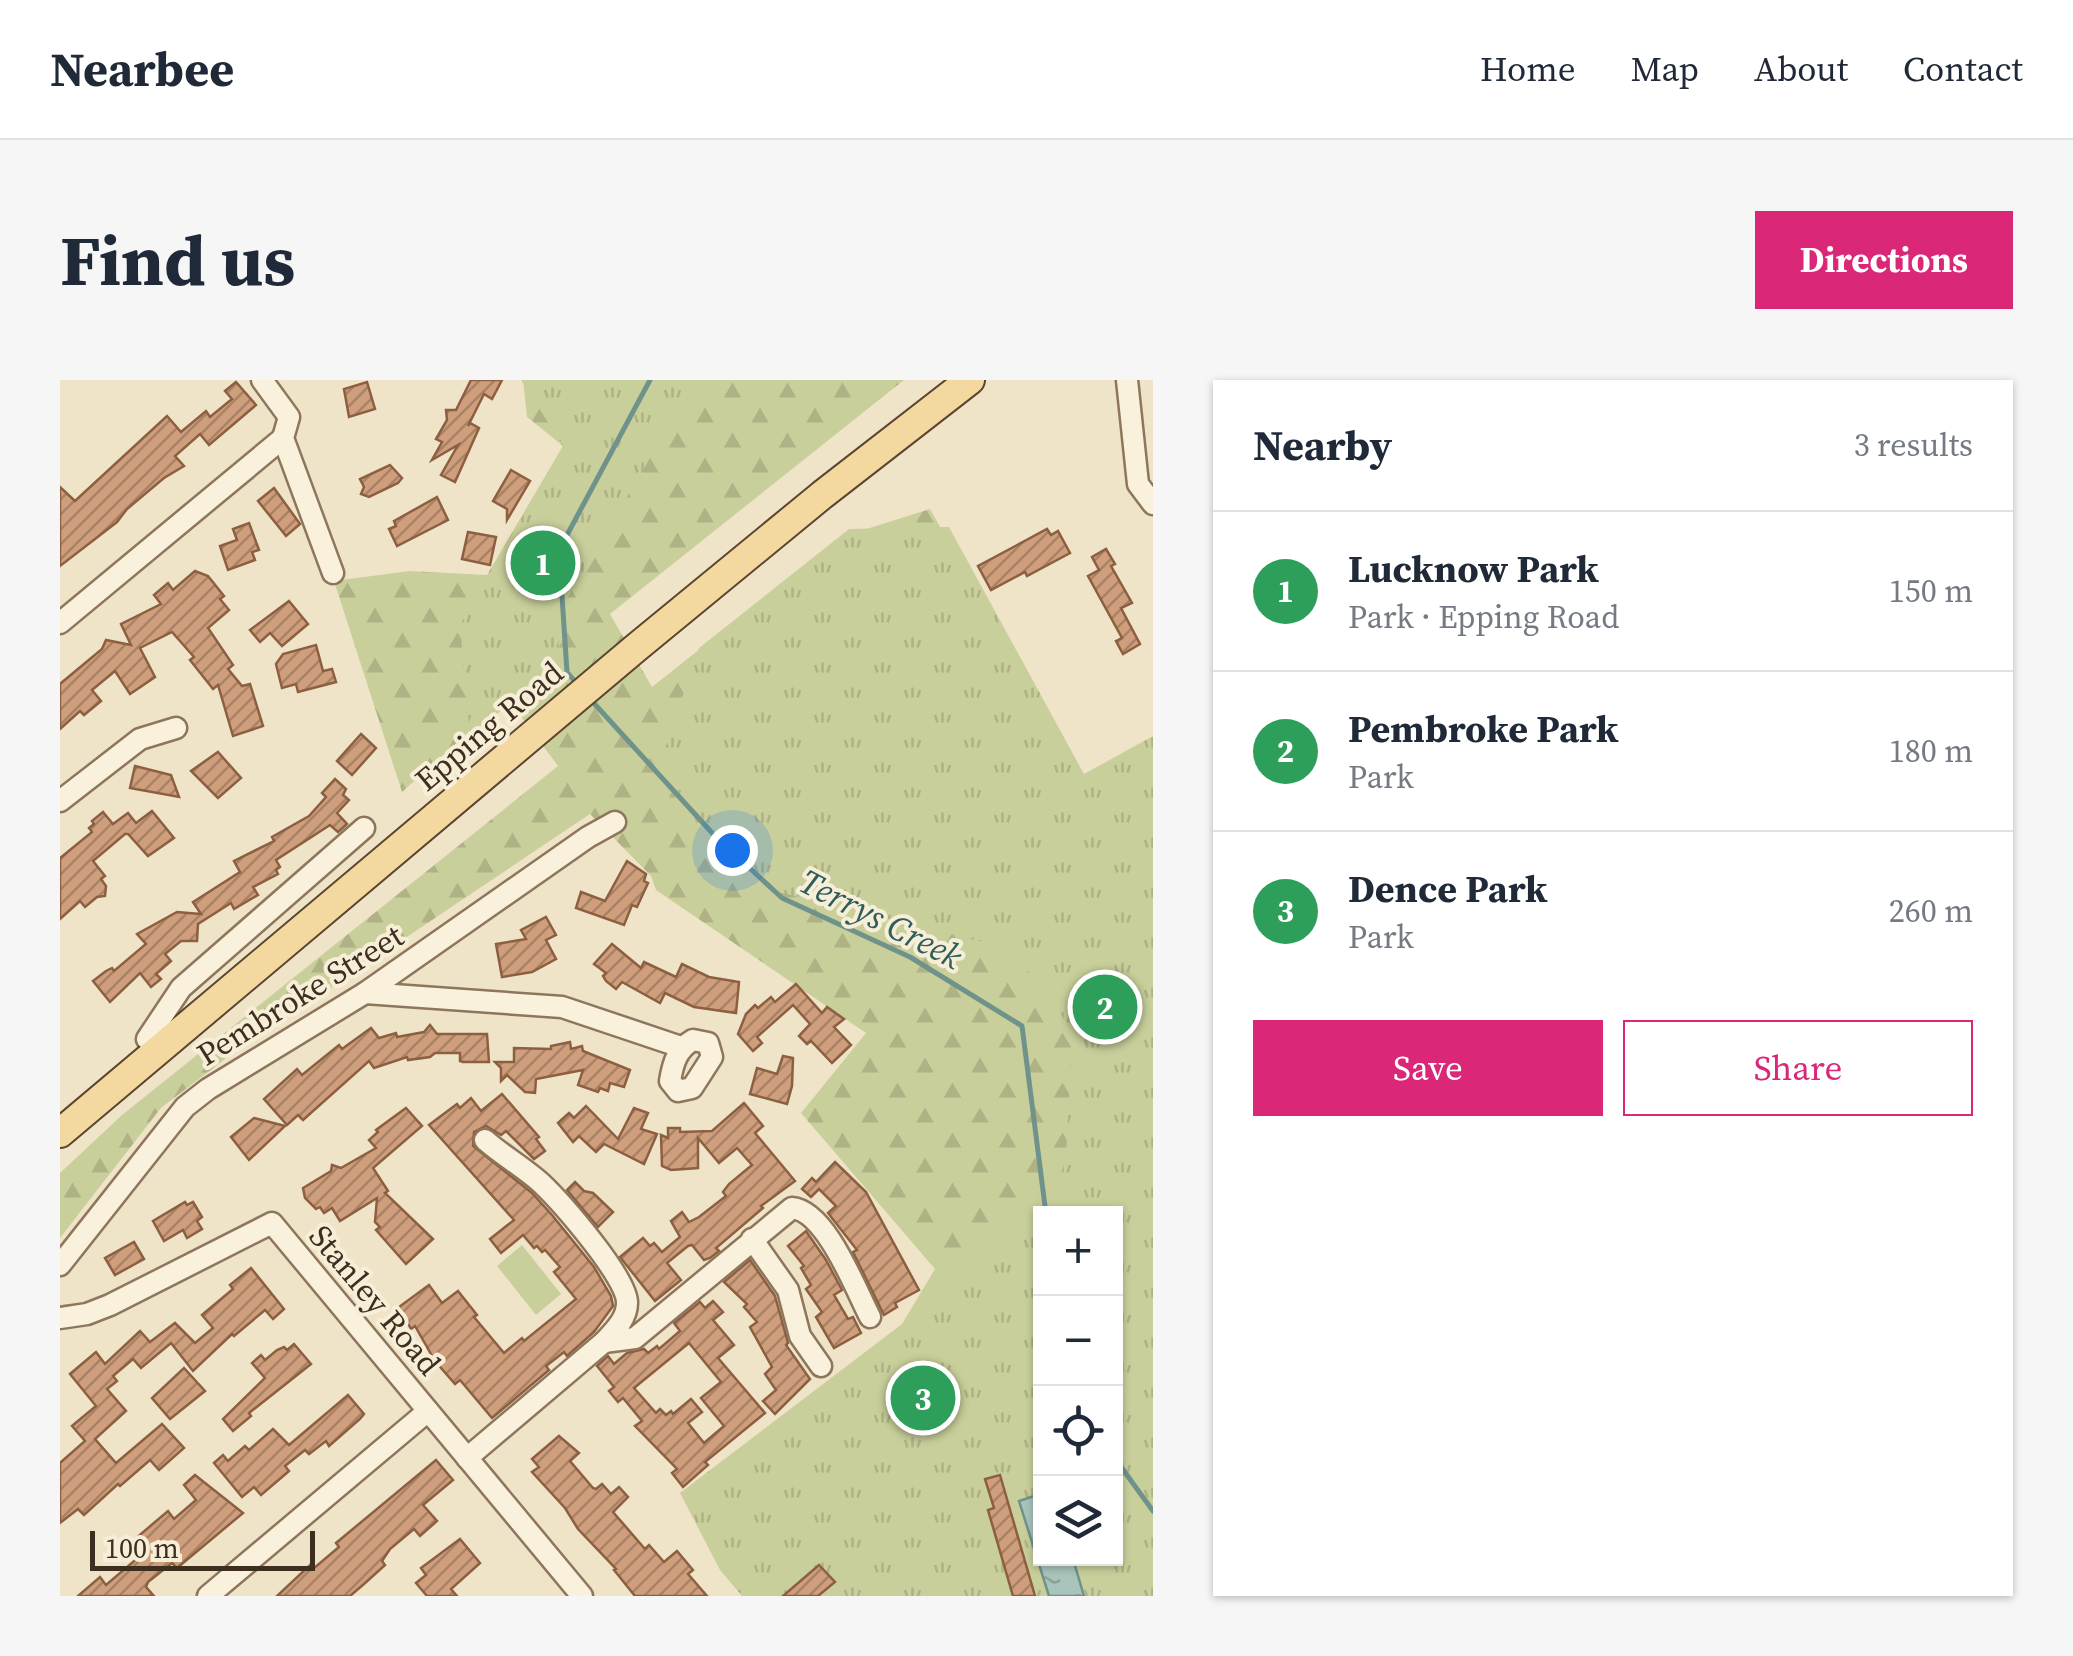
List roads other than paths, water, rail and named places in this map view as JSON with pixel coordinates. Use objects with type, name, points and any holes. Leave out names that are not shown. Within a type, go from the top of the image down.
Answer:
[{"type":"main road","name":"Epping Road","points":[[60,1133],[937,380]]},
{"type":"main road","name":"Epping Road","points":[[632,640],[970,380]]},
{"type":"main road","name":"Epping Road","points":[[60,1114],[520,736]]},
{"type":"street","points":[[262,380],[288,417],[283,438],[332,573]]},
{"type":"street","points":[[1127,380],[1138,484],[1152,504]]},
{"type":"street","points":[[60,623],[283,438]]},
{"type":"street","points":[[60,800],[140,738],[176,728]]},
{"type":"street","name":"Pembroke Street","points":[[60,1265],[184,1107],[365,993],[615,822]]},
{"type":"street","points":[[147,1040],[181,988],[364,828]]},
{"type":"street","points":[[365,993],[562,1007],[681,1047]]},
{"type":"street","points":[[467,1458],[604,1342],[623,1320],[628,1300],[600,1250],[540,1183],[484,1140]]},
{"type":"street","points":[[604,1342],[635,1338],[792,1208],[808,1213],[828,1236],[870,1317]]},
{"type":"street","name":"Stanley Road","points":[[60,1318],[110,1305],[272,1223],[582,1596]]},
{"type":"street","points":[[752,1239],[788,1290],[800,1336],[820,1366]]},
{"type":"street","points":[[208,1596],[428,1410]]},
{"type":"water","points":[[1033,1496],[1033,1545],[1019,1501]]},
{"type":"water","points":[[1040,1566],[1075,1566],[1084,1596],[1049,1596]]},
{"type":"waterway","name":"Terrys Creek","points":[[577,684],[567,672],[559,550],[650,380]]},
{"type":"waterway","name":"Terrys Creek","points":[[591,700],[714,835],[782,898],[910,957],[1022,1026],[1045,1206]]},
{"type":"waterway","name":"Terrys Creek","points":[[1123,1470],[1153,1511]]},
{"type":"place","name":"Lucknow Park","points":[[543,563]]},
{"type":"place","name":"Pembroke Park","points":[[1105,1007]]},
{"type":"place","name":"Dence Park","points":[[923,1398]]}]
